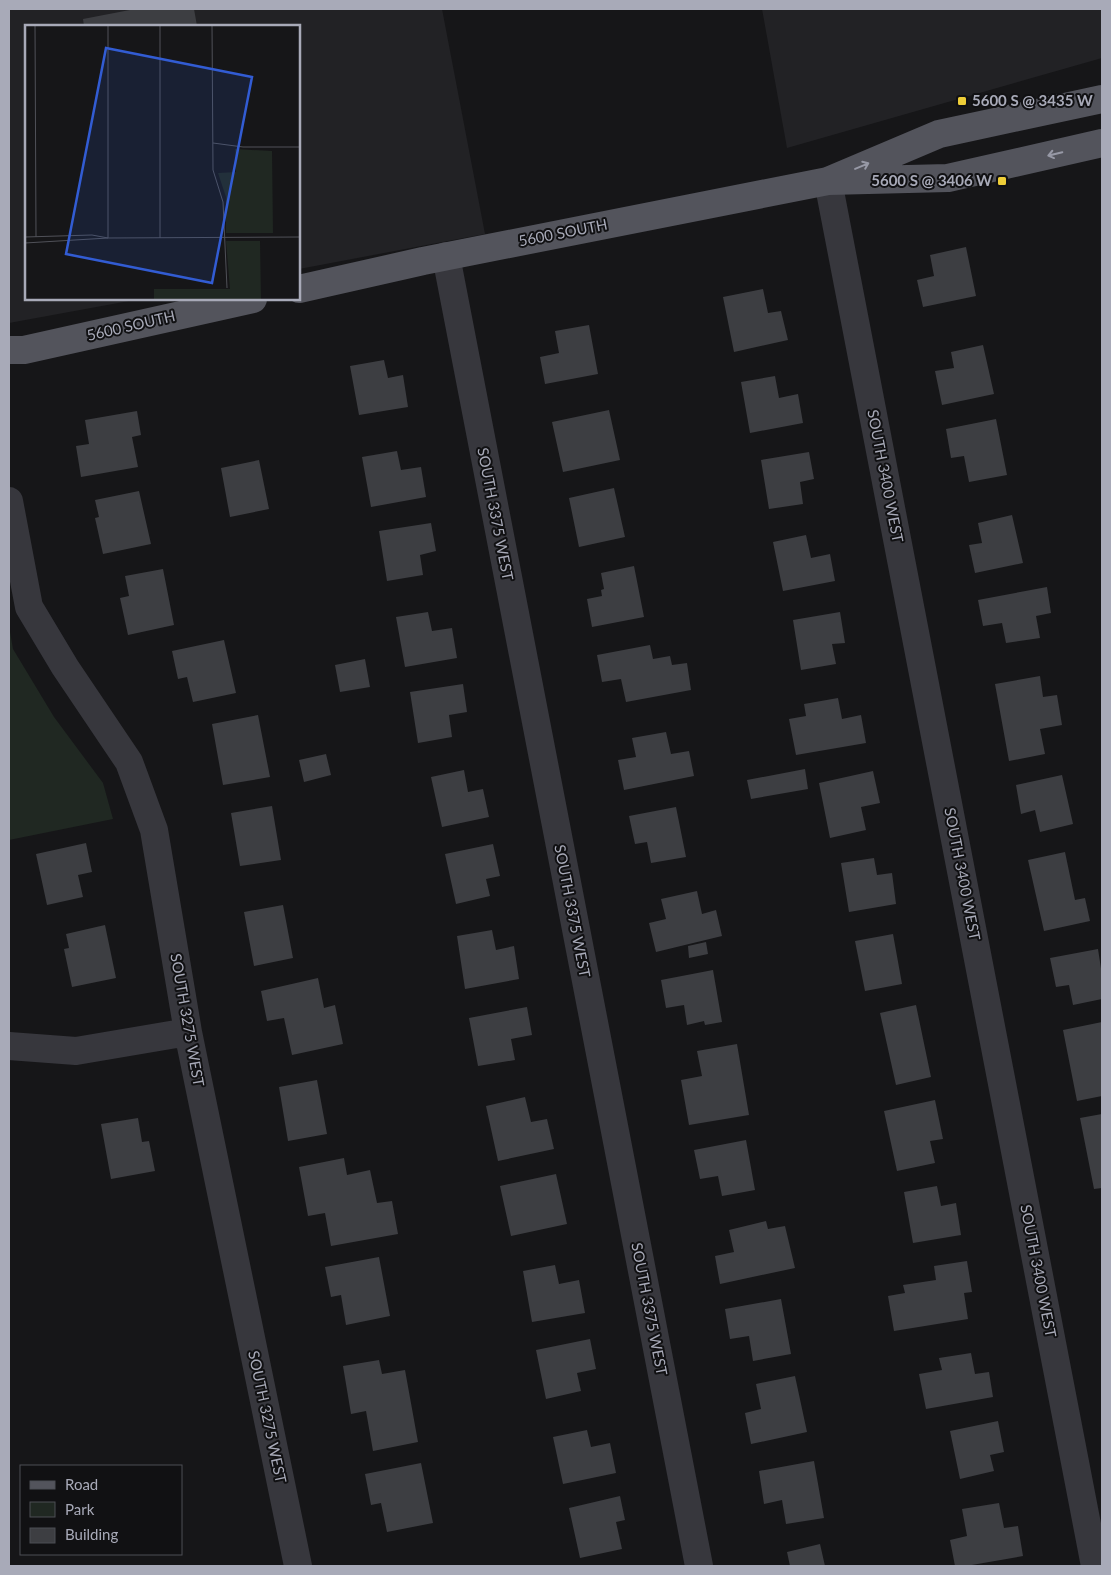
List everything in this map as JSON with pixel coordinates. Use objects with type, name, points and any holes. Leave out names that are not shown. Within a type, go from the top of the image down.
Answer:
[{"type":"main road","name":"5600 SOUTH","points":[[828,181],[939,134],[1102,99]]},
{"type":"main road","name":"5600 SOUTH","points":[[300,289],[446,256],[828,181],[948,178],[1102,143]]},
{"type":"main road","name":"5600 SOUTH","points":[[9,350],[24,350],[249,300]]},
{"type":"street","name":"SOUTH 3400 WEST","points":[[828,181],[1095,1566]]},
{"type":"street","name":"SOUTH 3375 WEST","points":[[446,256],[699,1566]]},
{"type":"street","name":"SOUTH 3275 WEST","points":[[9,502],[29,607],[65,667],[129,762],[154,830],[188,1032],[298,1566]]},
{"type":"street","points":[[9,1046],[76,1051],[188,1032]]},
{"type":"shaded area","points":[[9,9],[442,9],[485,234],[300,269],[300,25],[25,25],[25,300],[135,300],[9,323]]},
{"type":"shaded area","points":[[762,9],[1102,9],[1102,58],[787,148]]},
{"type":"green space","points":[[9,626],[13,649],[54,717],[103,783],[113,819],[9,840]]},
{"type":"building","points":[[135,9],[194,9],[197,25],[84,25],[83,19]]},
{"type":"building","points":[[966,247],[976,296],[923,307],[917,280],[934,276],[930,255]]},
{"type":"building","points":[[763,289],[768,313],[781,311],[788,340],[734,352],[723,297]]},
{"type":"building","points":[[589,325],[598,374],[545,384],[540,357],[559,353],[555,331]]},
{"type":"building","points":[[983,345],[994,394],[942,405],[935,371],[954,368],[951,352]]},
{"type":"building","points":[[384,360],[388,378],[403,375],[408,407],[359,415],[350,366]]},
{"type":"building","points":[[775,376],[779,398],[798,394],[803,423],[750,433],[741,382]]},
{"type":"building","points":[[609,410],[620,460],[563,472],[552,422]]},
{"type":"building","points":[[137,411],[141,435],[132,437],[138,467],[81,477],[76,446],[89,444],[85,420]]},
{"type":"building","points":[[996,419],[1007,475],[969,482],[964,456],[951,458],[946,429]]},
{"type":"building","points":[[397,451],[401,470],[421,467],[426,497],[371,507],[362,457]]},
{"type":"building","points":[[809,452],[814,479],[800,482],[803,504],[769,509],[761,460]]},
{"type":"building","points":[[259,460],[269,509],[230,517],[221,468]]},
{"type":"building","points":[[614,488],[625,537],[579,547],[569,498]]},
{"type":"building","points":[[139,491],[151,544],[103,554],[95,518],[99,517],[95,500]]},
{"type":"building","points":[[1012,515],[1023,563],[975,573],[969,545],[982,543],[978,523]]},
{"type":"building","points":[[431,523],[436,551],[420,555],[423,575],[387,581],[379,531]]},
{"type":"building","points":[[806,535],[811,558],[830,554],[835,581],[783,591],[773,542]]},
{"type":"building","points":[[634,566],[644,617],[592,627],[587,599],[602,596],[601,590],[604,589],[601,573]]},
{"type":"building","points":[[163,569],[174,625],[128,635],[120,598],[129,596],[125,576]]},
{"type":"building","points":[[1047,587],[1051,613],[1036,616],[1040,638],[1006,643],[1002,623],[983,626],[978,600]]},
{"type":"building","points":[[428,612],[432,631],[452,628],[457,658],[405,667],[396,617]]},
{"type":"building","points":[[840,612],[845,643],[832,644],[836,664],[801,670],[793,620]]},
{"type":"building","points":[[224,640],[236,693],[193,702],[187,677],[178,679],[172,651]]},
{"type":"building","points":[[650,645],[653,659],[670,656],[672,665],[687,663],[691,690],[626,702],[621,679],[602,682],[597,655]]},
{"type":"building","points":[[365,659],[370,687],[340,692],[335,665]]},
{"type":"building","points":[[1040,676],[1043,697],[1057,695],[1062,725],[1040,729],[1045,754],[1009,761],[995,684]]},
{"type":"building","points":[[463,684],[467,712],[449,715],[452,737],[418,743],[410,692]]},
{"type":"building","points":[[838,698],[842,719],[861,715],[866,743],[796,755],[789,719],[806,716],[804,704]]},
{"type":"building","points":[[258,715],[270,777],[223,785],[212,724]]},
{"type":"building","points":[[666,732],[671,754],[689,751],[694,776],[624,790],[618,760],[636,757],[632,738]]},
{"type":"building","points":[[326,754],[331,775],[304,782],[299,760]]},
{"type":"building","points":[[805,769],[808,789],[751,799],[747,780]]},
{"type":"building","points":[[464,770],[468,792],[483,789],[489,817],[442,827],[431,777]]},
{"type":"building","points":[[873,771],[880,803],[861,807],[866,830],[830,838],[819,783]]},
{"type":"building","points":[[1062,775],[1073,824],[1040,832],[1035,810],[1021,814],[1016,785]]},
{"type":"building","points":[[272,806],[281,860],[240,866],[231,813]]},
{"type":"building","points":[[676,807],[686,857],[651,863],[647,842],[635,844],[629,816]]},
{"type":"building","points":[[86,843],[92,872],[78,875],[83,897],[47,905],[36,854]]},
{"type":"building","points":[[493,844],[500,876],[486,879],[490,896],[456,904],[445,854]]},
{"type":"building","points":[[1065,852],[1075,900],[1085,898],[1090,921],[1044,931],[1028,860]]},
{"type":"building","points":[[874,858],[877,875],[892,873],[896,904],[849,912],[841,863]]},
{"type":"building","points":[[697,891],[702,914],[716,910],[722,936],[656,952],[649,923],[666,919],[661,899]]},
{"type":"building","points":[[283,905],[293,958],[254,966],[244,912]]},
{"type":"building","points":[[105,925],[116,978],[72,987],[64,949],[69,948],[66,934]]},
{"type":"building","points":[[492,930],[496,950],[514,946],[519,979],[465,989],[457,936]]},
{"type":"building","points":[[893,934],[902,984],[865,991],[855,941]]},
{"type":"building","points":[[706,942],[708,954],[689,958],[688,946]]},
{"type":"building","points":[[1098,949],[1102,975],[1102,999],[1073,1005],[1069,985],[1056,987],[1050,958]]},
{"type":"building","points":[[713,970],[722,1022],[705,1025],[704,1021],[687,1025],[684,1005],[666,1008],[661,980]]},
{"type":"building","points":[[318,978],[324,1008],[335,1005],[343,1044],[292,1055],[284,1018],[267,1021],[261,991]]},
{"type":"building","points":[[916,1005],[931,1077],[896,1085],[880,1013]]},
{"type":"building","points":[[527,1007],[532,1035],[511,1039],[515,1060],[478,1066],[469,1018]]},
{"type":"building","points":[[1102,1022],[1102,1096],[1077,1101],[1063,1030]]},
{"type":"building","points":[[737,1044],[749,1115],[689,1125],[681,1080],[702,1076],[697,1051]]},
{"type":"building","points":[[317,1080],[327,1134],[288,1141],[279,1087]]},
{"type":"building","points":[[525,1097],[531,1122],[547,1119],[554,1149],[498,1161],[486,1106]]},
{"type":"building","points":[[935,1100],[943,1139],[930,1141],[935,1163],[897,1171],[884,1111]]},
{"type":"building","points":[[1102,1114],[1102,1188],[1094,1189],[1080,1118]]},
{"type":"building","points":[[138,1118],[142,1142],[149,1141],[155,1171],[111,1179],[101,1124]]},
{"type":"building","points":[[746,1140],[755,1190],[722,1196],[718,1176],[700,1179],[694,1150]]},
{"type":"building","points":[[344,1158],[347,1175],[370,1170],[377,1203],[392,1201],[398,1234],[331,1246],[325,1213],[308,1216],[299,1167]]},
{"type":"building","points":[[556,1174],[567,1224],[511,1236],[500,1186]]},
{"type":"building","points":[[937,1186],[941,1206],[956,1203],[961,1235],[913,1243],[904,1192]]},
{"type":"building","points":[[766,1221],[768,1229],[785,1226],[795,1268],[720,1284],[715,1256],[734,1252],[729,1230]]},
{"type":"building","points":[[379,1257],[390,1316],[346,1325],[341,1295],[331,1297],[325,1267]]},
{"type":"building","points":[[967,1261],[972,1292],[964,1293],[968,1319],[894,1331],[888,1296],[905,1293],[903,1285],[936,1280],[934,1266]]},
{"type":"building","points":[[555,1265],[559,1284],[579,1280],[585,1313],[532,1322],[523,1271]]},
{"type":"building","points":[[781,1299],[791,1354],[753,1361],[749,1336],[730,1339],[725,1309]]},
{"type":"building","points":[[590,1339],[596,1369],[577,1373],[581,1391],[546,1399],[536,1350]]},
{"type":"building","points":[[971,1353],[975,1374],[989,1372],[993,1397],[926,1409],[919,1374],[942,1370],[939,1358]]},
{"type":"building","points":[[379,1360],[382,1374],[405,1370],[418,1442],[373,1451],[366,1411],[351,1414],[343,1366]]},
{"type":"building","points":[[795,1376],[807,1432],[751,1444],[745,1413],[761,1409],[756,1384]]},
{"type":"building","points":[[998,1421],[1004,1452],[990,1455],[994,1471],[960,1479],[950,1431]]},
{"type":"building","points":[[587,1430],[591,1447],[610,1443],[616,1473],[563,1484],[553,1437]]},
{"type":"building","points":[[814,1461],[824,1518],[786,1524],[782,1500],[764,1504],[759,1471]]},
{"type":"building","points":[[421,1463],[433,1523],[387,1532],[381,1503],[371,1505],[365,1474]]},
{"type":"building","points":[[620,1496],[625,1520],[616,1522],[622,1549],[580,1558],[569,1508]]},
{"type":"building","points":[[999,1503],[1004,1528],[1018,1526],[1023,1556],[966,1566],[955,1566],[950,1540],[967,1536],[962,1509]]},
{"type":"building","points":[[820,1544],[825,1566],[790,1566],[787,1552]]},
{"type":"place","name":"5600 S @ 3435 W","points":[[962,101]]},
{"type":"place","name":"5600 S @ 3406 W","points":[[1002,181]]}]
